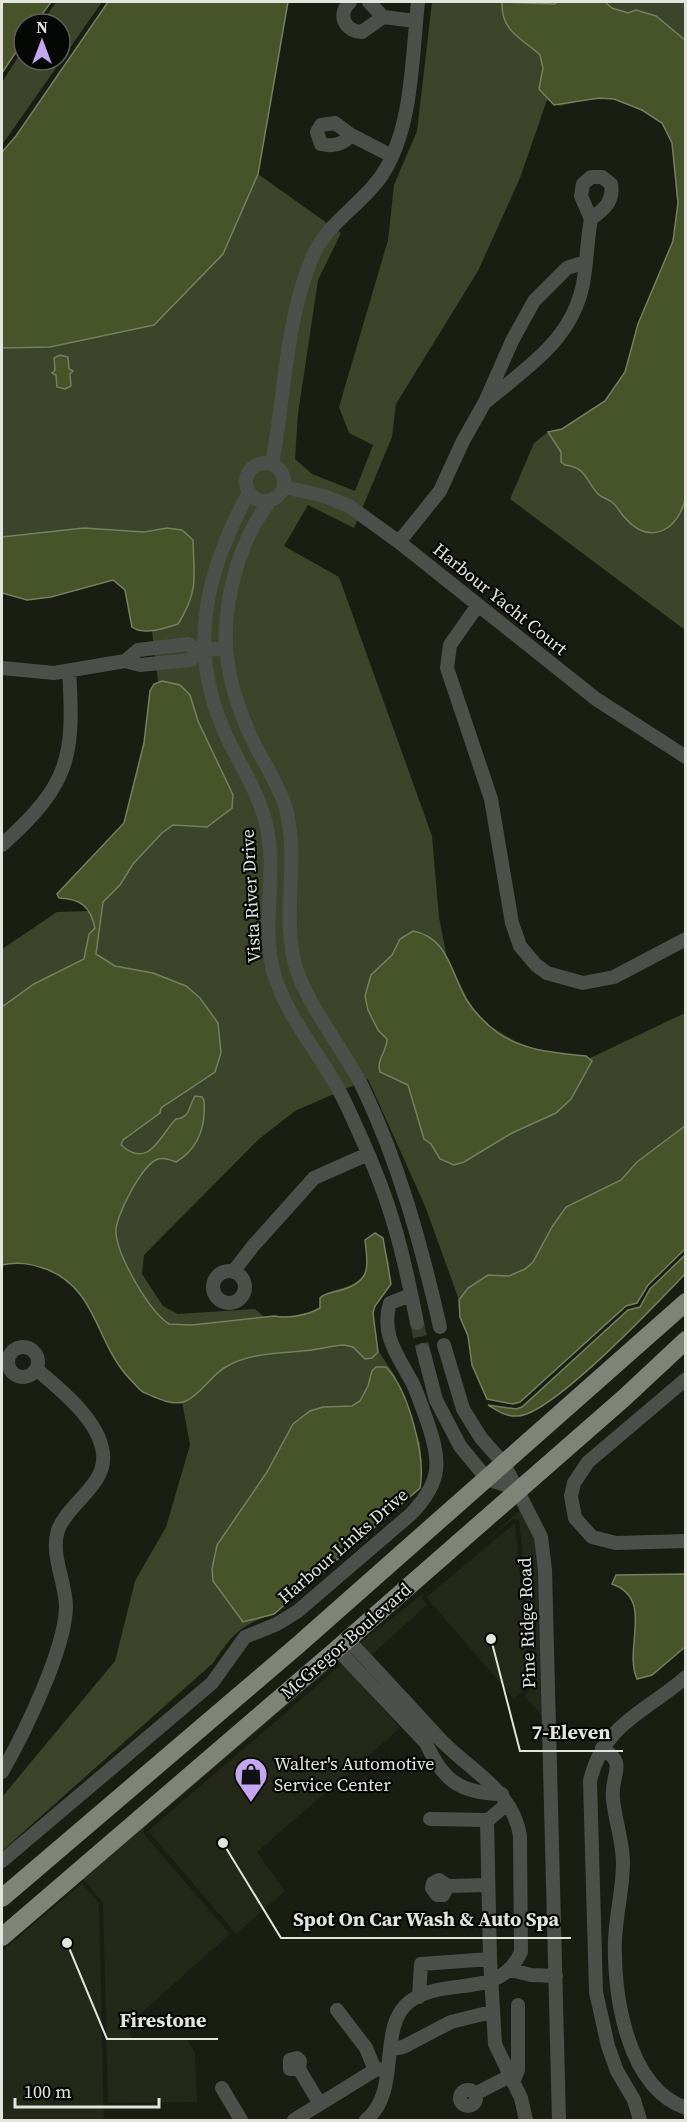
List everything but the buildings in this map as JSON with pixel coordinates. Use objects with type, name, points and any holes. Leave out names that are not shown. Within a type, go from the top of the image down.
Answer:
[{"type":"main road","name":"McGregor Boulevard","points":[[2,1899],[487,1479],[686,1302]]},
{"type":"main road","name":"McGregor Boulevard","points":[[2,1936],[343,1644],[624,1398],[686,1340]]},
{"type":"street","points":[[350,2],[343,16],[351,30],[367,30],[383,17]]},
{"type":"street","points":[[369,2],[383,17],[416,21]]},
{"type":"street","points":[[272,464],[291,327],[304,276],[326,233],[373,187],[392,156],[405,113],[418,2]]},
{"type":"street","points":[[351,135],[392,156]]},
{"type":"street","points":[[485,402],[549,350],[562,335],[576,307],[591,219]]},
{"type":"street","points":[[399,542],[440,491],[463,441],[485,402],[512,341],[534,301],[567,268],[585,262]]},
{"type":"street","points":[[272,499],[260,500],[249,492],[246,480],[252,468],[262,463],[272,464],[284,476],[284,487],[272,499],[255,527],[237,572],[228,613],[226,648],[237,703],[249,734],[278,787],[288,820],[292,852],[291,924],[297,969],[307,992],[357,1078],[385,1138],[416,1226],[440,1327]]},
{"type":"street","name":"Harbour Yacht Court","points":[[284,487],[324,496],[350,506],[399,542],[596,699],[686,757]]},
{"type":"street","name":"Vista River Drive","points":[[249,492],[222,547],[214,570],[201,650],[221,724],[254,790],[266,822],[269,865],[269,945],[274,974],[287,1005],[343,1099],[368,1154],[392,1218],[417,1323]]},
{"type":"street","points":[[478,605],[450,645],[447,668],[491,799],[512,923],[520,946],[536,965],[547,973],[583,983],[614,977],[686,939]]},
{"type":"street","points":[[125,661],[138,650],[188,644],[201,650],[226,648]]},
{"type":"street","points":[[163,647],[165,663]]},
{"type":"street","points":[[2,668],[41,673],[69,671],[125,661],[140,665],[165,663],[191,660],[201,650]]},
{"type":"street","points":[[2,845],[41,808],[61,774],[72,735],[69,671]]},
{"type":"street","points":[[234,1272],[253,1246],[314,1178],[368,1154]]},
{"type":"street","name":"Harbour Links Drive","points":[[2,1861],[212,1683],[245,1636],[277,1624],[298,1611],[411,1514],[427,1496],[437,1466],[434,1441],[414,1385],[394,1353],[386,1316],[390,1303],[411,1294]]},
{"type":"street","points":[[444,1345],[463,1409],[481,1438],[504,1464]]},
{"type":"street","points":[[423,1350],[441,1413],[460,1446],[487,1479],[518,1489]]},
{"type":"street","points":[[2,1772],[34,1708],[62,1631],[66,1606],[56,1536],[74,1506],[98,1477],[103,1455],[100,1439],[91,1425],[58,1388],[36,1369]]},
{"type":"street","points":[[686,1379],[588,1462],[574,1483],[571,1496],[575,1518],[592,1537],[616,1543],[686,1541]]},
{"type":"street","name":"Pine Ridge Road","points":[[504,1464],[541,1537],[545,1566],[559,2121]]},
{"type":"street","points":[[343,1644],[423,1730],[448,1778],[465,1790],[505,1799]]},
{"type":"street","points":[[640,2121],[634,2100],[616,2072],[596,1992],[590,1792],[594,1766],[602,1748],[622,1723],[659,1700],[686,1677]]},
{"type":"street","points":[[366,2121],[375,2112],[382,2099],[382,2069],[392,2049],[395,2026],[402,2010],[419,1997],[442,1990],[491,1981],[511,1970],[521,1952],[518,1820],[505,1799],[465,1759],[423,1730]]},
{"type":"street","points":[[602,1748],[614,1755],[617,1763],[612,1789],[623,1855],[615,1942],[622,2012],[646,2078],[672,2103],[686,2108]]},
{"type":"street","points":[[448,1778],[465,1759]]},
{"type":"street","points":[[505,1799],[488,1820],[492,2012],[495,2043],[521,2098],[526,2121]]},
{"type":"street","points":[[430,1819],[488,1820]]},
{"type":"street","points":[[448,1886],[488,1885]]},
{"type":"street","points":[[419,1997],[421,1964],[490,1959]]},
{"type":"street","points":[[511,1970],[531,1975],[556,1976]]},
{"type":"street","points":[[475,2094],[512,2079],[518,2070],[518,2005]]},
{"type":"street","points":[[338,2010],[382,2069]]},
{"type":"street","points":[[392,2049],[403,2047],[451,2022],[492,2012]]},
{"type":"street","points":[[299,2069],[320,2104]]},
{"type":"street","points":[[294,2121],[382,2069]]},
{"type":"street","points":[[222,2088],[242,2121]]},
{"type":"shaded area","points":[[2,2],[51,2],[44,12],[12,12],[12,58],[2,73]]},
{"type":"shaded area","points":[[56,2],[102,2],[72,45],[72,12],[49,12]]},
{"type":"shaded area","points":[[108,2],[288,2],[258,174],[223,254],[154,325],[50,347],[2,348],[2,152],[16,136],[60,72],[72,72],[72,54]]},
{"type":"shaded area","points":[[432,2],[685,2],[685,630],[510,499],[534,443],[548,432],[562,429],[605,401],[625,372],[638,324],[669,255],[678,213],[672,143],[662,123],[642,110],[614,99],[584,100],[560,106],[547,100],[520,178],[478,271],[396,404],[392,437],[354,528],[308,505],[284,546],[339,577],[432,836],[439,917],[447,958],[472,1008],[490,1026],[515,1041],[541,1051],[590,1058],[685,1013],[685,1249],[648,1285],[637,1303],[626,1306],[520,1402],[513,1404],[487,1399],[472,1365],[468,1336],[460,1317],[459,1300],[425,1206],[368,1079],[295,1111],[259,1139],[144,1255],[142,1274],[163,1306],[178,1314],[255,1309],[264,1317],[299,1315],[320,1308],[320,1298],[326,1294],[358,1281],[369,1266],[365,1240],[371,1235],[380,1235],[389,1262],[391,1284],[375,1306],[373,1313],[377,1349],[395,1376],[420,1443],[422,1462],[420,1488],[274,1614],[253,1622],[238,1632],[213,1663],[2,1851],[2,1797],[115,1661],[135,1581],[166,1527],[190,1445],[182,1402],[153,1396],[133,1383],[118,1365],[84,1300],[68,1282],[35,1265],[19,1263],[2,1265],[2,949],[57,912],[89,911],[80,900],[61,898],[57,894],[124,823],[144,743],[150,691],[158,682],[152,631],[137,631],[132,627],[125,590],[113,580],[51,597],[27,600],[2,593],[2,348],[50,347],[154,325],[223,254],[258,174],[341,233],[318,280],[298,414],[295,459],[312,474],[355,491],[373,445],[349,433],[339,407],[388,240],[394,185],[417,131]]},
{"type":"shaded area","points":[[502,2],[554,4],[558,2],[605,2],[612,8],[628,13],[636,10],[656,16],[685,40],[685,500],[675,520],[661,531],[652,533],[634,526],[613,503],[598,494],[582,472],[561,462],[561,452],[548,432],[562,429],[605,401],[625,372],[638,324],[673,241],[678,203],[672,143],[662,123],[642,110],[614,99],[599,98],[554,105],[539,89],[543,68],[540,55],[509,27],[505,21]]},
{"type":"shaded area","points":[[12,67],[12,72],[53,72],[2,145],[2,82]]},
{"type":"shaded area","points":[[60,355],[68,357],[69,369],[73,371],[70,374],[71,386],[65,389],[57,387],[56,375],[52,373],[55,370],[54,358]]},
{"type":"shaded area","points":[[84,528],[144,532],[167,528],[182,530],[193,540],[194,584],[185,612],[178,624],[148,631],[132,627],[125,590],[113,580],[51,597],[27,600],[2,593],[2,537]]},
{"type":"shaded area","points":[[162,681],[180,685],[190,695],[198,721],[233,795],[232,808],[207,827],[173,825],[162,833],[133,864],[120,885],[103,902],[96,954],[115,966],[153,973],[186,986],[200,998],[218,1023],[221,1053],[215,1072],[161,1108],[160,1113],[123,1140],[121,1145],[131,1152],[140,1154],[147,1152],[154,1147],[176,1119],[187,1114],[195,1096],[202,1097],[204,1120],[199,1136],[190,1150],[176,1162],[163,1158],[152,1163],[138,1180],[124,1204],[116,1233],[122,1256],[144,1296],[169,1324],[192,1325],[274,1316],[292,1317],[320,1308],[322,1296],[349,1287],[362,1278],[367,1266],[365,1240],[375,1233],[383,1238],[391,1284],[375,1306],[373,1313],[378,1352],[372,1358],[365,1359],[353,1347],[344,1345],[256,1356],[224,1368],[201,1390],[181,1403],[164,1401],[143,1392],[136,1386],[118,1365],[86,1303],[63,1278],[30,1264],[2,1265],[2,1007],[34,984],[84,959],[89,934],[95,928],[90,914],[79,902],[59,898],[57,894],[124,823],[144,743],[150,691],[154,684]]},
{"type":"shaded area","points":[[413,931],[434,940],[441,948],[469,1004],[498,1033],[518,1044],[552,1052],[586,1056],[592,1061],[571,1099],[556,1113],[512,1133],[464,1162],[454,1165],[440,1159],[431,1144],[424,1139],[408,1085],[380,1072],[379,1063],[387,1039],[378,1030],[368,1010],[365,996],[371,975],[392,955],[400,939]]},
{"type":"shaded area","points":[[685,1126],[685,1249],[648,1285],[637,1303],[626,1306],[520,1402],[513,1404],[487,1399],[472,1365],[468,1336],[460,1317],[459,1300],[468,1288],[488,1275],[509,1276],[525,1269],[533,1262],[566,1207],[621,1180],[637,1162]]},
{"type":"shaded area","points":[[685,1255],[685,1274],[604,1355],[555,1397],[534,1411],[518,1416],[506,1415],[488,1405],[516,1409],[522,1407],[628,1310],[640,1307],[650,1289]]},
{"type":"shaded area","points":[[376,1367],[386,1367],[394,1377],[408,1407],[418,1441],[420,1488],[274,1614],[243,1622],[213,1581],[212,1569],[217,1545],[267,1472],[293,1424],[310,1411],[323,1407],[352,1406],[360,1401],[368,1386],[372,1371]]},
{"type":"shaded area","points":[[521,1509],[536,1539],[540,1567],[544,1717],[524,1696],[535,1684],[519,1520],[513,1519],[474,1552]]},
{"type":"shaded area","points":[[515,1523],[530,1684],[514,1699],[426,1597]]},
{"type":"shaded area","points":[[685,1574],[685,1647],[652,1675],[637,1679],[633,1653],[635,1612],[632,1601],[625,1591],[612,1584],[616,1575]]},
{"type":"shaded area","points":[[423,1594],[422,1599],[427,1605],[368,1658],[416,1710],[401,1723],[342,1659],[144,1828],[144,1834],[230,1934],[131,2022],[130,2035],[133,2039],[187,2039],[195,2053],[197,2102],[108,2103],[103,1903],[83,1879],[301,1689]]},
{"type":"shaded area","points":[[343,1663],[400,1728],[257,1852],[285,1891],[236,1934],[148,1831]]},
{"type":"shaded area","points":[[82,1883],[99,1903],[104,2120],[2,2120],[2,1951]]},
{"type":"tunnel","points":[[417,1323],[423,1350]]},
{"type":"place","name":"7-Eleven","points":[[491,1639]]},
{"type":"place","name":"Walter's Automotive Service Center","points":[[251,1803]]},
{"type":"place","name":"Spot On Car Wash & Auto Spa","points":[[223,1843]]},
{"type":"place","name":"Firestone","points":[[67,1943]]}]
